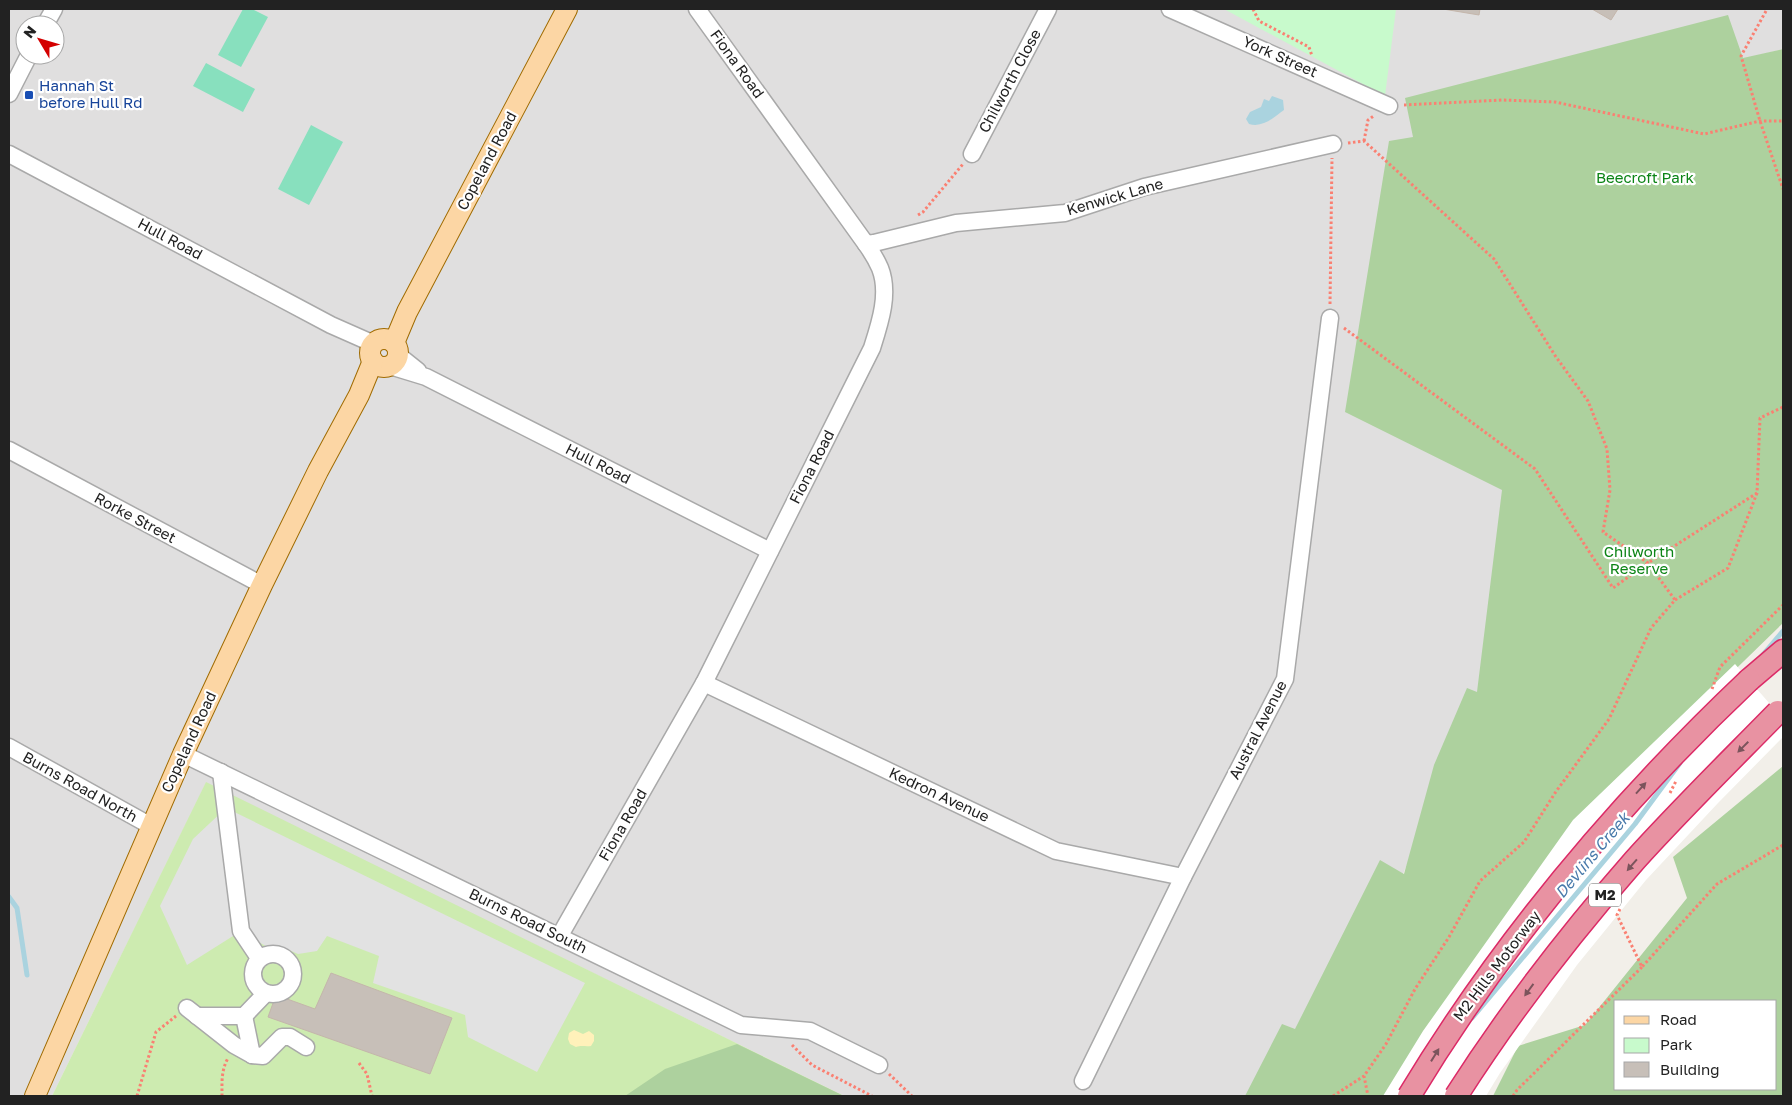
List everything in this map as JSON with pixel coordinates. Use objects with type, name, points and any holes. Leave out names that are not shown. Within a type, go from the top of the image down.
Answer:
[{"type":"highway","name":"M2 Hills Motorway","points":[[1409,1096],[1452,1027],[1496,966],[1569,872],[1652,775],[1749,680],[1783,651]]},
{"type":"highway","name":"M2","points":[[1456,1096],[1483,1054],[1538,977],[1594,908],[1686,806],[1780,710]]},
{"type":"main road","name":"Copeland Road","points":[[35,1096],[182,754],[262,585],[318,471],[407,312],[567,9]]},
{"type":"street","name":"Fiona Road","points":[[559,937],[704,683],[872,348],[880,321],[884,296],[880,268],[866,244],[697,9]]},
{"type":"street","name":"Chilworth Close","points":[[972,154],[1048,9]]},
{"type":"street","name":"York Street","points":[[1170,9],[1390,106]]},
{"type":"street","points":[[9,94],[24,65]]},
{"type":"street","name":"Kenwick Lane","points":[[866,244],[956,223],[1065,213],[1144,187],[1333,144]]},
{"type":"street","name":"Hull Road","points":[[9,154],[426,377],[770,551]]},
{"type":"street","name":"Austral Avenue","points":[[1083,1081],[1184,877],[1286,679],[1330,318]]},
{"type":"street","name":"Rorke Street","points":[[9,450],[262,585]]},
{"type":"street","name":"Kedron Avenue","points":[[704,683],[1056,851],[1184,877]]},
{"type":"street","name":"Burns Road North","points":[[9,747],[151,826]]},
{"type":"street","name":"Burns Road South","points":[[182,754],[741,1025],[810,1030],[880,1065]]},
{"type":"street","points":[[221,772],[241,931],[259,958]]},
{"type":"street","points":[[277,954],[288,960],[292,966],[292,979],[285,990],[272,994],[266,993],[255,984],[253,971],[259,958],[264,955],[277,954]]},
{"type":"street","points":[[244,1016],[266,993]]},
{"type":"street","points":[[192,1012],[244,1016]]},
{"type":"street","points":[[192,1012],[234,1046],[252,1055],[263,1056],[282,1037],[290,1037],[306,1047]]},
{"type":"street","points":[[244,1016],[252,1055]]},
{"type":"path","points":[[1253,9],[1259,21],[1309,47],[1318,74]]},
{"type":"path","points":[[1766,11],[1741,56],[1783,189]]},
{"type":"path","points":[[1675,600],[1648,563],[1603,532],[1610,490],[1607,449],[1588,401],[1556,357],[1494,259],[1364,140],[1368,120],[1390,106],[1503,100],[1555,102],[1704,134],[1760,121],[1783,121]]},
{"type":"path","points":[[1333,144],[1330,318],[1535,469],[1613,588],[1648,563],[1757,493]]},
{"type":"path","points":[[915,217],[923,212],[972,154]]},
{"type":"path","points":[[1333,1096],[1364,1076],[1386,1044],[1415,989],[1449,937],[1480,881],[1524,842],[1555,793],[1609,719],[1651,628],[1675,600],[1728,568],[1757,493],[1760,418],[1783,407]]},
{"type":"path","points":[[1513,1096],[1642,967]]},
{"type":"path","points":[[137,1096],[156,1032],[192,1012]]},
{"type":"path","points":[[775,1028],[812,1066],[872,1096]]},
{"type":"path","points":[[222,1096],[223,1066],[234,1046]]},
{"type":"path","points":[[359,1064],[367,1074],[372,1096]]},
{"type":"path","points":[[880,1065],[912,1096]]},
{"type":"path","points":[[1364,1076],[1368,1096]]},
{"type":"shaded area","points":[[9,9],[1783,9],[1783,49],[1743,59],[1403,874],[1261,1096],[844,1096],[206,783],[52,1096],[9,1096]]},
{"type":"shaded area","points":[[226,808],[585,983],[537,1072],[468,1037],[465,1015],[373,983],[379,956],[327,936],[317,951],[298,954],[278,945],[272,950],[241,931],[187,965],[160,906],[193,839]]},
{"type":"green space","points":[[243,9],[252,9],[268,17],[241,67],[218,55]]},
{"type":"green space","points":[[1224,9],[1396,9],[1385,96]]},
{"type":"green space","name":"Chilworth Reserve","points":[[1728,15],[1743,58],[1783,49],[1783,623],[1672,731],[1388,1096],[1245,1096],[1282,1024],[1295,1029],[1380,860],[1404,874],[1434,765],[1467,688],[1477,692],[1502,490],[1345,412],[1389,141],[1413,137],[1405,98]]},
{"type":"green space","points":[[206,63],[255,89],[243,112],[193,86]]},
{"type":"green space","points":[[311,125],[343,142],[309,205],[278,189]]},
{"type":"green space","points":[[1783,766],[1783,1096],[1493,1096],[1518,1046],[1585,1025],[1687,898],[1673,857]]},
{"type":"green space","points":[[206,782],[844,1096],[52,1096]]},
{"type":"green space","points":[[737,1044],[844,1096],[625,1096],[665,1069]]},
{"type":"sand","points":[[574,1030],[583,1034],[589,1031],[594,1035],[594,1041],[591,1046],[576,1047],[570,1044],[568,1039],[569,1033]]},
{"type":"water","points":[[1272,96],[1283,100],[1284,110],[1272,119],[1259,125],[1249,124],[1246,119],[1250,112],[1261,107],[1264,99],[1269,101]]},
{"type":"pier","points":[[1735,664],[1783,719],[1783,737],[1646,880],[1577,965],[1500,1073],[1486,1096],[1383,1096],[1423,1031],[1573,820]]},
{"type":"building","points":[[1443,9],[1480,9],[1479,15]]},
{"type":"building","points":[[1592,9],[1618,9],[1611,20]]},
{"type":"building","points":[[331,973],[452,1018],[430,1074],[268,1017],[276,995],[315,1009]]},
{"type":"waterway","name":"Devlins Creek","points":[[1761,657],[1783,631]]},
{"type":"waterway","name":"Devlins Creek","points":[[1472,1018],[1635,824],[1680,763]]},
{"type":"waterway","name":"Devlins Creek","points":[[9,897],[17,908],[27,975]]},
{"type":"place","name":"Hannah St before Hull Rd","points":[[29,95]]},
{"type":"park label","name":"Beecroft Park","points":[[1645,178]]}]
